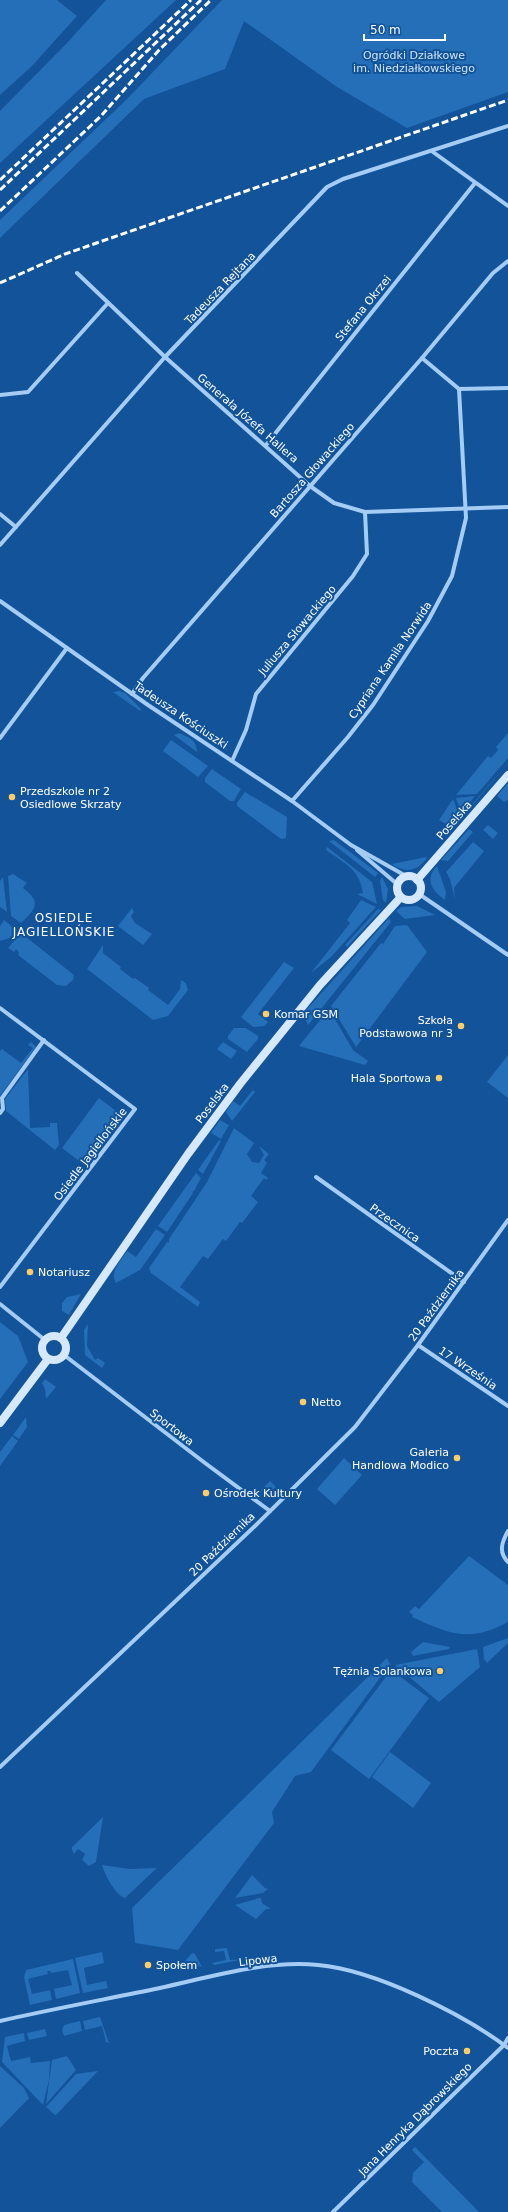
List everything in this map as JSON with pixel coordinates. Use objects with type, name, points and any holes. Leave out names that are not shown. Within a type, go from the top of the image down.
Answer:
[{"type":"street","name":"Tadeusza Rejtana","points":[[0,545],[165,357],[328,187],[343,179],[433,152],[508,126]]},
{"type":"street","points":[[433,152],[508,206]]},
{"type":"street","name":"Stefana Okrzei","points":[[266,445],[475,183]]},
{"type":"street","name":"Bartosza Głowackiego","points":[[132,694],[143,678],[422,358],[493,273],[508,261]]},
{"type":"street","name":"Generała Józefa Hallera","points":[[77,273],[165,357],[266,445],[310,486],[334,503],[366,512],[465,510],[508,507]]},
{"type":"street","points":[[0,395],[28,392],[108,303]]},
{"type":"street","points":[[422,358],[459,389],[508,388]]},
{"type":"street","name":"Cypriana Kamila Norwida","points":[[292,801],[348,737],[373,705],[428,621],[452,576],[464,530],[465,510],[459,389]]},
{"type":"street","name":"Juliusza Słowackiego","points":[[232,761],[246,730],[256,694],[353,576],[367,554],[366,512]]},
{"type":"street","points":[[0,514],[16,527]]},
{"type":"street","name":"Tadeusza Kościuszki","points":[[0,601],[132,694],[292,801],[351,845],[397,884]]},
{"type":"street","points":[[0,738],[67,648]]},
{"type":"street","name":"Poselska","points":[[417,880],[508,775]]},
{"type":"street","name":"Tadeusza Kościuszki","points":[[351,845],[406,876]]},
{"type":"street","points":[[406,876],[417,880],[421,887],[419,894],[411,900],[400,898],[397,891],[397,884],[406,876]]},
{"type":"street","points":[[419,894],[508,955]]},
{"type":"street","name":"Poselska","points":[[61,1338],[184,1160],[240,1084],[320,985],[400,898]]},
{"type":"street","name":"Osiedle Jagiellońskie","points":[[0,1008],[135,1109],[0,1287]]},
{"type":"street","points":[[0,1113],[3,1109],[2,1098],[44,1040]]},
{"type":"street","name":"Przecznica","points":[[316,1177],[464,1282]]},
{"type":"street","name":"20 Października","points":[[0,1767],[270,1511],[355,1426],[418,1346],[508,1220]]},
{"type":"street","points":[[0,1304],[45,1340]]},
{"type":"street","points":[[52,1336],[61,1338],[66,1346],[64,1355],[57,1360],[48,1359],[42,1350],[45,1340],[52,1336]]},
{"type":"street","name":"17 Września","points":[[418,1346],[508,1406]]},
{"type":"street","name":"Sportowa","points":[[64,1355],[205,1464],[270,1511]]},
{"type":"street","points":[[0,1423],[48,1359]]},
{"type":"street","points":[[508,1531],[501,1548],[508,1562]]},
{"type":"street","name":"Lipowa","points":[[0,2021],[260,1967],[318,1965],[358,1974],[402,1990],[466,2021],[506,2047]]},
{"type":"street","name":"Jana Henryka Dąbrowskiego","points":[[333,2212],[506,2047],[508,2038]]},
{"type":"green space","points":[[0,0],[57,0],[77,16],[32,66],[0,95]]},
{"type":"green space","points":[[106,0],[176,0],[0,163],[0,111],[66,44]]},
{"type":"green space","name":"Ogródki Działkowe im. Niedziałkowskiego","points":[[222,0],[508,0],[508,92],[407,128],[337,87],[244,21],[225,69],[144,99],[0,238],[0,220],[126,100]]},
{"type":"green space","points":[[119,691],[125,693],[141,709],[140,711],[113,692]]},
{"type":"green space","points":[[183,718],[228,750],[225,750],[183,720]]},
{"type":"green space","points":[[179,733],[194,742],[197,752],[174,735]]},
{"type":"green space","points":[[508,733],[508,758],[477,794],[456,795],[488,756],[491,758],[498,750],[496,747]]},
{"type":"green space","points":[[171,740],[208,766],[198,777],[163,751]]},
{"type":"green space","points":[[508,763],[452,830],[450,830]]},
{"type":"green space","points":[[212,769],[241,789],[234,801],[230,801],[205,782],[205,778]]},
{"type":"green space","points":[[508,783],[508,800],[504,802],[497,796]]},
{"type":"green space","points":[[245,792],[287,817],[286,838],[281,839],[237,806],[237,803]]},
{"type":"green space","points":[[475,796],[461,813],[456,798]]},
{"type":"green space","points":[[453,799],[459,814],[449,826],[439,820]]},
{"type":"green space","points":[[488,825],[498,833],[493,839],[483,830]]},
{"type":"green space","points":[[469,829],[473,832],[448,861],[441,860]]},
{"type":"green space","points":[[334,840],[378,873],[375,877],[329,841]]},
{"type":"green space","points":[[473,842],[484,851],[454,888],[455,900],[450,879],[446,872]]},
{"type":"green space","points":[[327,847],[372,882],[377,904],[357,894],[363,893],[355,872],[326,850]]},
{"type":"green space","points":[[427,858],[419,866],[411,870],[402,869],[392,864]]},
{"type":"green space","points":[[437,866],[446,892],[445,900],[433,889],[430,880],[433,871]]},
{"type":"green space","points":[[13,874],[27,883],[23,888],[33,897],[35,902],[35,906],[30,914],[21,923],[11,916],[8,876]]},
{"type":"green space","points":[[3,877],[7,912],[0,907],[0,881]]},
{"type":"green space","points":[[382,877],[388,889],[386,903],[383,900],[380,881]]},
{"type":"green space","points":[[361,900],[376,907],[331,957],[311,973],[350,923],[347,920]]},
{"type":"green space","points":[[417,906],[435,915],[405,919],[396,911],[401,907]]},
{"type":"green space","points":[[132,908],[134,912],[131,916],[135,923],[152,934],[143,945],[118,926]]},
{"type":"green space","points":[[378,909],[381,910],[347,947],[345,945]]},
{"type":"green space","points":[[389,918],[391,922],[308,1025],[305,1018],[307,1009]]},
{"type":"green space","points":[[4,920],[16,930],[10,938],[0,941],[0,926]]},
{"type":"green space","points":[[407,925],[427,952],[356,1047],[331,1006],[381,943],[383,944],[395,926]]},
{"type":"green space","points":[[21,933],[74,975],[73,980],[66,986],[57,985],[18,955],[19,952],[16,949],[14,952],[8,948]]},
{"type":"green space","points":[[103,945],[103,953],[121,967],[120,969],[133,979],[135,978],[149,988],[148,990],[168,1005],[180,989],[181,980],[186,983],[188,990],[168,1016],[153,1020],[87,969]]},
{"type":"green space","points":[[284,962],[294,968],[258,1014],[268,1022],[265,1026],[253,1027],[241,1017]]},
{"type":"green space","points":[[329,1009],[353,1050],[368,1061],[365,1065],[299,1046]]},
{"type":"green space","points":[[234,1028],[246,1028],[258,1036],[258,1039],[247,1052],[228,1039],[228,1036]]},
{"type":"green space","points":[[31,1042],[36,1047],[0,1096],[0,1051],[2,1049],[21,1063],[33,1048],[28,1045]]},
{"type":"green space","points":[[223,1042],[237,1051],[231,1059],[217,1049]]},
{"type":"green space","points":[[508,1055],[508,1098],[487,1082]]},
{"type":"green space","points":[[28,1069],[30,1128],[50,1127],[50,1123],[57,1123],[59,1145],[55,1150],[6,1111],[5,1099]]},
{"type":"green space","points":[[253,1090],[255,1092],[232,1121],[226,1112],[233,1101],[240,1106]]},
{"type":"green space","points":[[99,1098],[120,1114],[83,1164],[62,1148]]},
{"type":"green space","points":[[220,1120],[229,1125],[221,1139],[211,1133]]},
{"type":"green space","points":[[234,1128],[254,1143],[247,1154],[252,1162],[259,1163],[264,1155],[259,1146],[269,1154],[264,1160],[267,1163],[261,1173],[268,1178],[267,1180],[264,1178],[251,1196],[258,1202],[242,1223],[240,1222],[226,1241],[223,1239],[208,1259],[203,1256],[180,1287],[200,1302],[198,1307],[151,1273],[149,1268],[167,1242],[169,1243],[169,1239],[207,1182]]},
{"type":"green space","points":[[219,1140],[221,1141],[203,1174],[198,1170]]},
{"type":"green space","points":[[196,1173],[201,1178],[192,1192],[193,1193],[167,1232],[158,1226]]},
{"type":"green space","points":[[156,1229],[165,1235],[140,1270],[116,1283],[114,1279],[115,1270],[127,1251],[136,1257]]},
{"type":"green space","points":[[81,1294],[69,1315],[62,1311],[62,1303],[67,1297]]},
{"type":"green space","points":[[0,1322],[18,1336],[28,1362],[0,1399]]},
{"type":"green space","points":[[88,1324],[87,1346],[95,1360],[98,1358],[105,1363],[102,1368],[85,1355],[84,1330]]},
{"type":"green space","points":[[45,1379],[56,1387],[46,1399],[45,1389],[42,1383]]},
{"type":"green space","points":[[26,1417],[27,1427],[19,1439],[13,1435]]},
{"type":"green space","points":[[12,1436],[18,1441],[0,1466],[0,1452]]},
{"type":"green space","points":[[344,1458],[362,1475],[335,1505],[317,1489]]},
{"type":"green space","points":[[270,1481],[276,1487],[266,1495],[260,1491]]},
{"type":"green space","points":[[469,1556],[508,1585],[508,1622],[494,1629],[482,1632],[460,1634],[437,1628],[412,1617],[413,1615],[409,1612],[415,1606],[419,1609]]},
{"type":"green space","points":[[508,1638],[508,1643],[487,1663],[484,1659],[483,1647]]},
{"type":"green space","points":[[423,1642],[450,1647],[449,1649],[413,1656],[411,1652]]},
{"type":"green space","points":[[477,1649],[480,1667],[439,1702],[395,1665]]},
{"type":"green space","points":[[387,1658],[390,1664],[311,1772],[295,1776],[272,1812],[274,1823],[178,1950],[135,1943],[132,1908]]},
{"type":"green space","points":[[391,1670],[429,1698],[369,1779],[331,1750]]},
{"type":"green space","points":[[390,1752],[431,1783],[413,1808],[372,1777]]},
{"type":"green space","points":[[103,1817],[96,1862],[89,1866],[82,1860],[85,1854],[78,1849],[74,1854],[72,1847]]},
{"type":"green space","points":[[102,1865],[130,1869],[157,1868],[125,1898],[114,1889],[105,1874]]},
{"type":"green space","points":[[252,1875],[265,1888],[268,1889],[263,1893],[235,1898]]},
{"type":"green space","points":[[261,1898],[262,1903],[271,1909],[266,1909],[256,1919],[235,1905]]},
{"type":"green space","points":[[227,1948],[230,1960],[245,1959],[214,1965],[212,1963],[226,1960],[224,1951],[215,1952],[215,1949]]},
{"type":"green space","points":[[102,1952],[104,1963],[84,1968],[87,1985],[106,1981],[108,1988],[83,1993],[75,1958]]},
{"type":"green space","points":[[192,1953],[195,1954],[202,1967],[185,1961]]},
{"type":"green space","points":[[73,1959],[80,1993],[56,1999],[54,1989],[72,1985],[68,1970],[51,1973],[50,1971],[47,1971],[48,1974],[28,1979],[32,1994],[50,1990],[52,2000],[30,2005],[24,1977],[26,1970]]},
{"type":"green space","points":[[100,2017],[109,2043],[106,2042],[102,2026],[85,2030],[83,2021]]},
{"type":"green space","points":[[80,2021],[82,2031],[64,2036],[62,2030],[64,2025]]},
{"type":"green space","points":[[45,2029],[47,2036],[29,2040],[27,2033]]},
{"type":"green space","points":[[24,2033],[25,2041],[7,2046],[11,2061],[30,2057],[31,2063],[50,2061],[49,2080],[43,2105],[2,2062],[5,2037]]},
{"type":"green space","points":[[67,2056],[76,2070],[46,2104],[52,2060]]},
{"type":"green space","points":[[0,2066],[24,2088],[29,2098],[0,2128]]},
{"type":"green space","points":[[98,2071],[57,2114],[55,2115],[46,2107],[76,2074]]},
{"type":"green space","points":[[415,2147],[479,2212],[442,2212],[412,2182],[413,2173],[424,2162],[412,2150]]},
{"type":"railway","points":[[0,180],[191,0]]},
{"type":"railway","points":[[0,190],[201,0]]},
{"type":"railway","points":[[0,211],[101,116],[159,50],[211,0]]},
{"type":"railway","points":[[0,283],[65,254],[508,100]]},
{"type":"place","name":"Przedszkole nr 2 Osiedlowe Skrzaty","points":[[12,797]]},
{"type":"place","name":"Komar GSM","points":[[266,1014]]},
{"type":"place","name":"Szkoła Podstawowa nr 3","points":[[461,1026]]},
{"type":"place","name":"Hala Sportowa","points":[[439,1078]]},
{"type":"place","name":"Notariusz","points":[[30,1272]]},
{"type":"place","name":"Netto","points":[[303,1402]]},
{"type":"place","name":"Galeria Handlowa Modico","points":[[457,1458]]},
{"type":"place","name":"Ośrodek Kultury","points":[[206,1493]]},
{"type":"place","name":"Tężnia Solankowa","points":[[440,1671]]},
{"type":"place","name":"Społem","points":[[148,1965]]},
{"type":"place","name":"Poczta","points":[[467,2051]]},
{"type":"district","name":"OSIEDLE JAGIELLOŃSKIE","points":[[64,925]]}]
